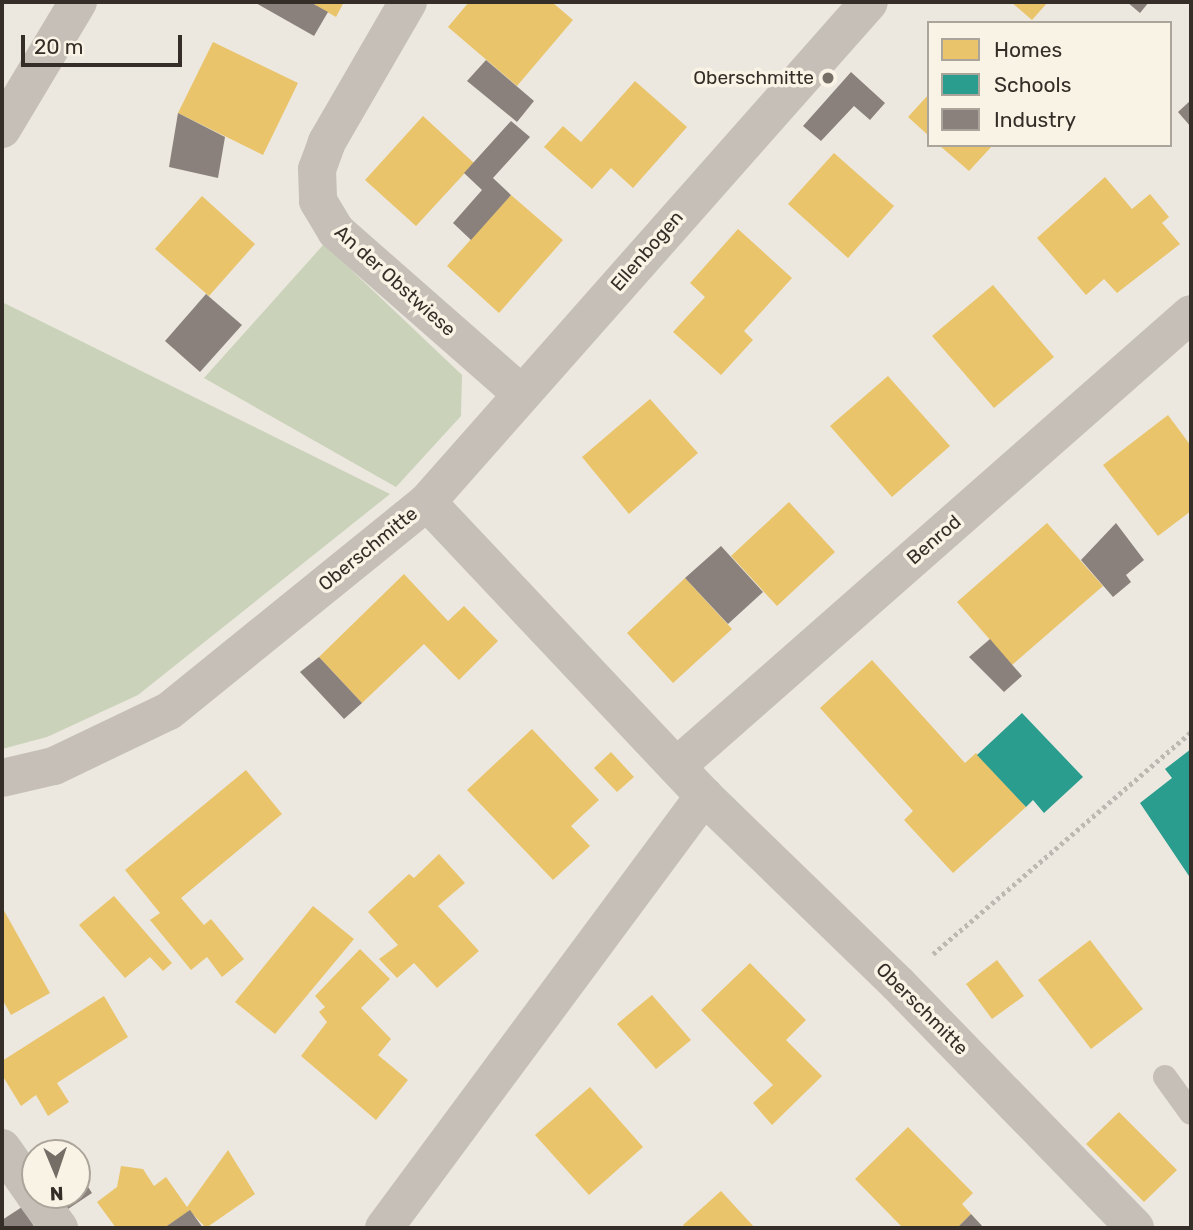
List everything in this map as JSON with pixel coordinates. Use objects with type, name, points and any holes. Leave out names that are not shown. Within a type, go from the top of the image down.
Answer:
[{"type":"street","points":[[2,129],[79,2]]},
{"type":"street","name":"An der Obstwiese","points":[[408,2],[327,142],[317,169],[318,201],[336,231],[519,392]]},
{"type":"street","name":"Ellenbogen","points":[[426,502],[519,392],[869,2]]},
{"type":"street","name":"Benrod","points":[[677,766],[1191,314]]},
{"type":"street","name":"Oberschmitte","points":[[2,778],[54,766],[169,711],[426,502],[704,796],[898,984],[1135,1228]]},
{"type":"street","points":[[384,1228],[704,796]]},
{"type":"street","points":[[2,1148],[21,1175]]},
{"type":"street","points":[[45,1209],[59,1228]]},
{"type":"lane","points":[[1165,1077],[1191,1112]]},
{"type":"path","points":[[898,984],[1191,732]]},
{"type":"green space","points":[[324,244],[462,375],[461,416],[396,487],[204,378]]},
{"type":"green space","points":[[2,302],[390,494],[138,695],[47,737],[2,749]]},
{"type":"building: Homes","points":[[310,2],[344,2],[336,17]]},
{"type":"building: Homes","points":[[469,2],[552,2],[573,20],[517,86],[448,27]]},
{"type":"building: Homes","points":[[1011,2],[1048,2],[1032,20]]},
{"type":"building: Homes","points":[[213,42],[298,83],[263,155],[178,113]]},
{"type":"building: Homes","points":[[635,81],[687,127],[633,188],[611,168],[592,189],[544,147],[563,126],[581,142]]},
{"type":"building: Homes","points":[[927,96],[927,134],[908,117]]},
{"type":"building: Homes","points":[[423,116],[474,163],[416,226],[365,180]]},
{"type":"building: Homes","points":[[941,147],[991,147],[969,171]]},
{"type":"building: Homes","points":[[834,153],[894,206],[848,258],[788,204]]},
{"type":"building: Homes","points":[[1105,177],[1132,209],[1150,194],[1169,217],[1162,223],[1180,244],[1117,293],[1104,279],[1086,295],[1037,238]]},
{"type":"building: Homes","points":[[511,195],[563,240],[499,313],[447,266]]},
{"type":"building: Homes","points":[[202,196],[255,244],[209,296],[155,249]]},
{"type":"building: Homes","points":[[738,229],[792,278],[744,331],[753,340],[721,375],[673,332],[705,297],[690,283]]},
{"type":"building: Homes","points":[[993,285],[1054,357],[994,408],[932,336]]},
{"type":"building: Homes","points":[[888,376],[950,446],[892,497],[830,426]]},
{"type":"building: Homes","points":[[650,399],[698,453],[629,514],[582,457]]},
{"type":"building: Homes","points":[[1168,415],[1191,446],[1191,511],[1158,536],[1103,465]]},
{"type":"building: Homes","points":[[789,502],[835,552],[777,606],[731,556]]},
{"type":"building: Homes","points":[[1047,523],[1103,586],[1012,665],[957,602]]},
{"type":"building: Homes","points":[[404,574],[448,621],[464,606],[498,641],[459,680],[424,644],[362,703],[319,657]]},
{"type":"building: Homes","points":[[685,578],[732,629],[673,683],[627,633]]},
{"type":"building: Homes","points":[[872,660],[965,763],[976,753],[1026,807],[953,873],[904,820],[913,811],[820,708]]},
{"type":"building: Homes","points":[[532,729],[599,800],[571,826],[590,846],[553,880],[467,790]]},
{"type":"building: Homes","points":[[611,752],[634,777],[617,792],[594,768]]},
{"type":"building: Homes","points":[[246,770],[282,814],[181,898],[204,925],[211,919],[244,959],[222,977],[207,957],[191,970],[150,920],[160,913],[125,870]]},
{"type":"building: Homes","points":[[439,854],[465,883],[438,906],[479,951],[437,988],[414,963],[397,978],[379,959],[398,945],[368,912],[409,874],[414,878]]},
{"type":"building: Homes","points":[[114,896],[172,963],[163,971],[150,957],[125,978],[79,925]]},
{"type":"building: Homes","points":[[313,906],[354,939],[275,1034],[235,1002]]},
{"type":"building: Homes","points":[[2,907],[50,993],[11,1015],[2,999]]},
{"type":"building: Homes","points":[[1090,940],[1143,1009],[1091,1049],[1038,980]]},
{"type":"building: Homes","points":[[360,949],[390,979],[361,1008],[391,1039],[378,1055],[408,1080],[376,1120],[301,1056],[327,1022],[319,1012],[325,1007],[315,996]]},
{"type":"building: Homes","points":[[997,960],[1024,996],[992,1019],[966,984]]},
{"type":"building: Homes","points":[[750,963],[806,1020],[786,1040],[822,1076],[772,1125],[753,1103],[773,1085],[701,1010]]},
{"type":"building: Homes","points":[[652,995],[691,1040],[656,1069],[617,1024]]},
{"type":"building: Homes","points":[[104,996],[128,1037],[57,1083],[69,1102],[48,1116],[36,1095],[21,1106],[2,1075],[2,1061]]},
{"type":"building: Homes","points":[[590,1087],[643,1147],[589,1195],[535,1135]]},
{"type":"building: Homes","points":[[1119,1112],[1177,1170],[1144,1202],[1086,1144]]},
{"type":"building: Homes","points":[[908,1127],[973,1193],[962,1204],[971,1214],[957,1228],[903,1228],[855,1179]]},
{"type":"building: Homes","points":[[228,1150],[255,1194],[206,1228],[190,1211],[164,1228],[116,1228],[97,1202],[117,1187],[121,1166],[143,1169],[154,1186],[166,1177],[187,1207]]},
{"type":"building: Homes","points":[[721,1191],[755,1228],[686,1228],[683,1225]]},
{"type":"building: Schools","points":[[1022,713],[1083,777],[1044,813],[1033,800],[1026,807],[977,755]]},
{"type":"building: Schools","points":[[1191,749],[1191,879],[1140,803],[1172,778],[1165,769]]},
{"type":"building: Industry","points":[[254,2],[310,2],[328,12],[314,36]]},
{"type":"building: Industry","points":[[1127,2],[1149,2],[1140,13]]},
{"type":"building: Industry","points":[[486,60],[534,101],[517,122],[467,81]]},
{"type":"building: Industry","points":[[851,72],[885,103],[870,120],[854,106],[821,141],[803,126]]},
{"type":"building: Industry","points":[[1191,100],[1191,127],[1178,112]]},
{"type":"building: Industry","points":[[178,113],[225,137],[218,178],[169,167]]},
{"type":"building: Industry","points":[[511,121],[530,137],[493,178],[511,195],[471,240],[453,223],[482,190],[464,173]]},
{"type":"building: Industry","points":[[206,294],[242,325],[200,372],[165,341]]},
{"type":"building: Industry","points":[[1116,523],[1144,560],[1126,575],[1131,582],[1113,597],[1081,560]]},
{"type":"building: Industry","points":[[721,546],[763,592],[728,624],[685,578]]},
{"type":"building: Industry","points":[[990,639],[1022,676],[1004,692],[969,657]]},
{"type":"building: Industry","points":[[319,657],[362,703],[344,719],[300,672]]},
{"type":"building: Industry","points":[[21,1208],[35,1228],[2,1228],[2,1220]]},
{"type":"building: Industry","points":[[190,1210],[203,1228],[164,1228]]},
{"type":"building: Industry","points":[[971,1214],[984,1228],[957,1228]]},
{"type":"place","name":"Oberschmitte","points":[[828,78]]}]
